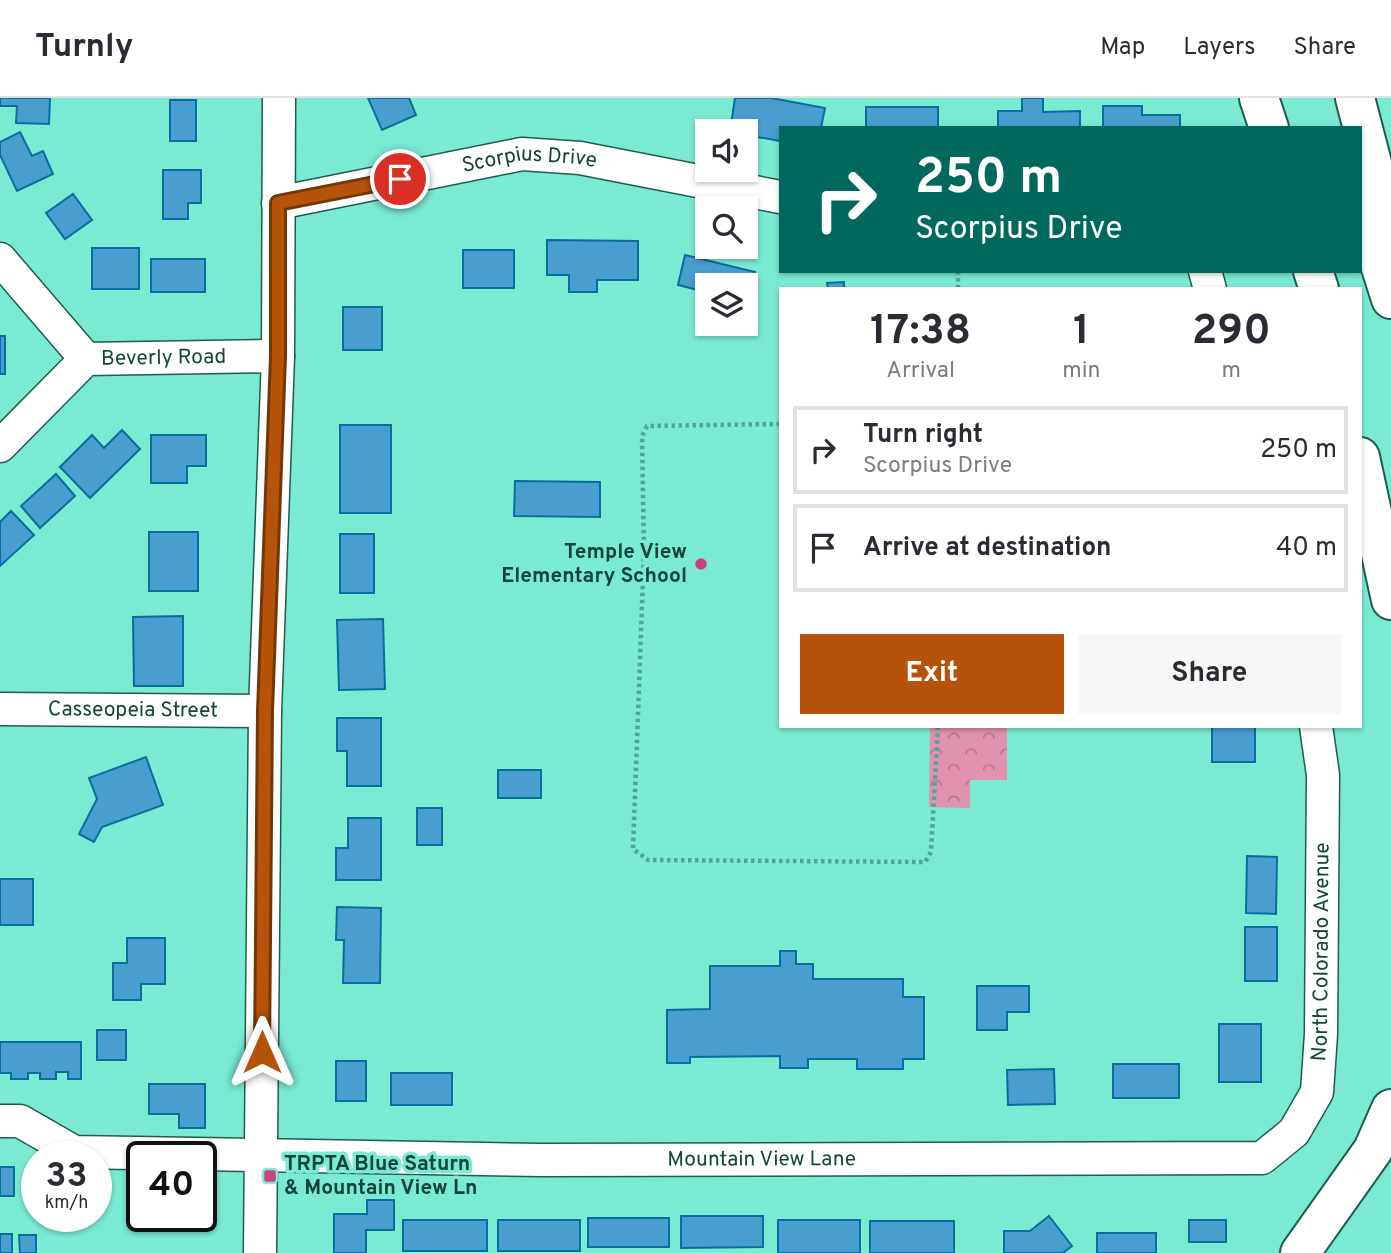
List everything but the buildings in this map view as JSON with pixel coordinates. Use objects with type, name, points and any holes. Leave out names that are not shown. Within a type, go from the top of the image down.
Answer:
[{"type":"highway","points":[[1259,98],[1268,126]]},
{"type":"highway","points":[[1327,98],[1335,126]]},
{"type":"highway","points":[[1355,98],[1391,236]]},
{"type":"highway","points":[[1362,207],[1391,299]]},
{"type":"highway","points":[[1362,433],[1391,534]]},
{"type":"highway","points":[[1362,466],[1391,600]]},
{"type":"highway","points":[[1300,1253],[1373,1150],[1391,1109]]},
{"type":"street","points":[[260,1253],[265,711],[278,356],[279,98]]},
{"type":"street","name":"Scorpius Drive","points":[[278,203],[522,154],[580,158],[779,197]]},
{"type":"street","points":[[0,259],[86,359]]},
{"type":"street","name":"Beverly Road","points":[[0,446],[86,359],[278,356]]},
{"type":"street","name":"Casseopeia Street","points":[[0,709],[265,711]]},
{"type":"street","name":"North Colorado Avenue","points":[[1262,1158],[1294,1132],[1317,1092],[1321,1034],[1323,775],[1316,728]]},
{"type":"street","name":"Mountain View Lane","points":[[0,1121],[20,1121],[74,1152],[541,1160],[1262,1158]]},
{"type":"path","points":[[779,424],[647,426],[642,436],[644,552],[633,849],[648,860],[925,862],[932,852],[938,728]]},
{"type":"green space","points":[[930,728],[1007,728],[1007,780],[970,780],[970,808],[929,807]]},
{"type":"place","name":"Temple View Elementary School","points":[[701,564]]},
{"type":"place","name":"TRPTA Blue Saturn & Mountain View Ln","points":[[270,1176]]},
{"type":"route","points":[[262,1052],[265,711],[278,356],[278,203],[400,179]]}]
